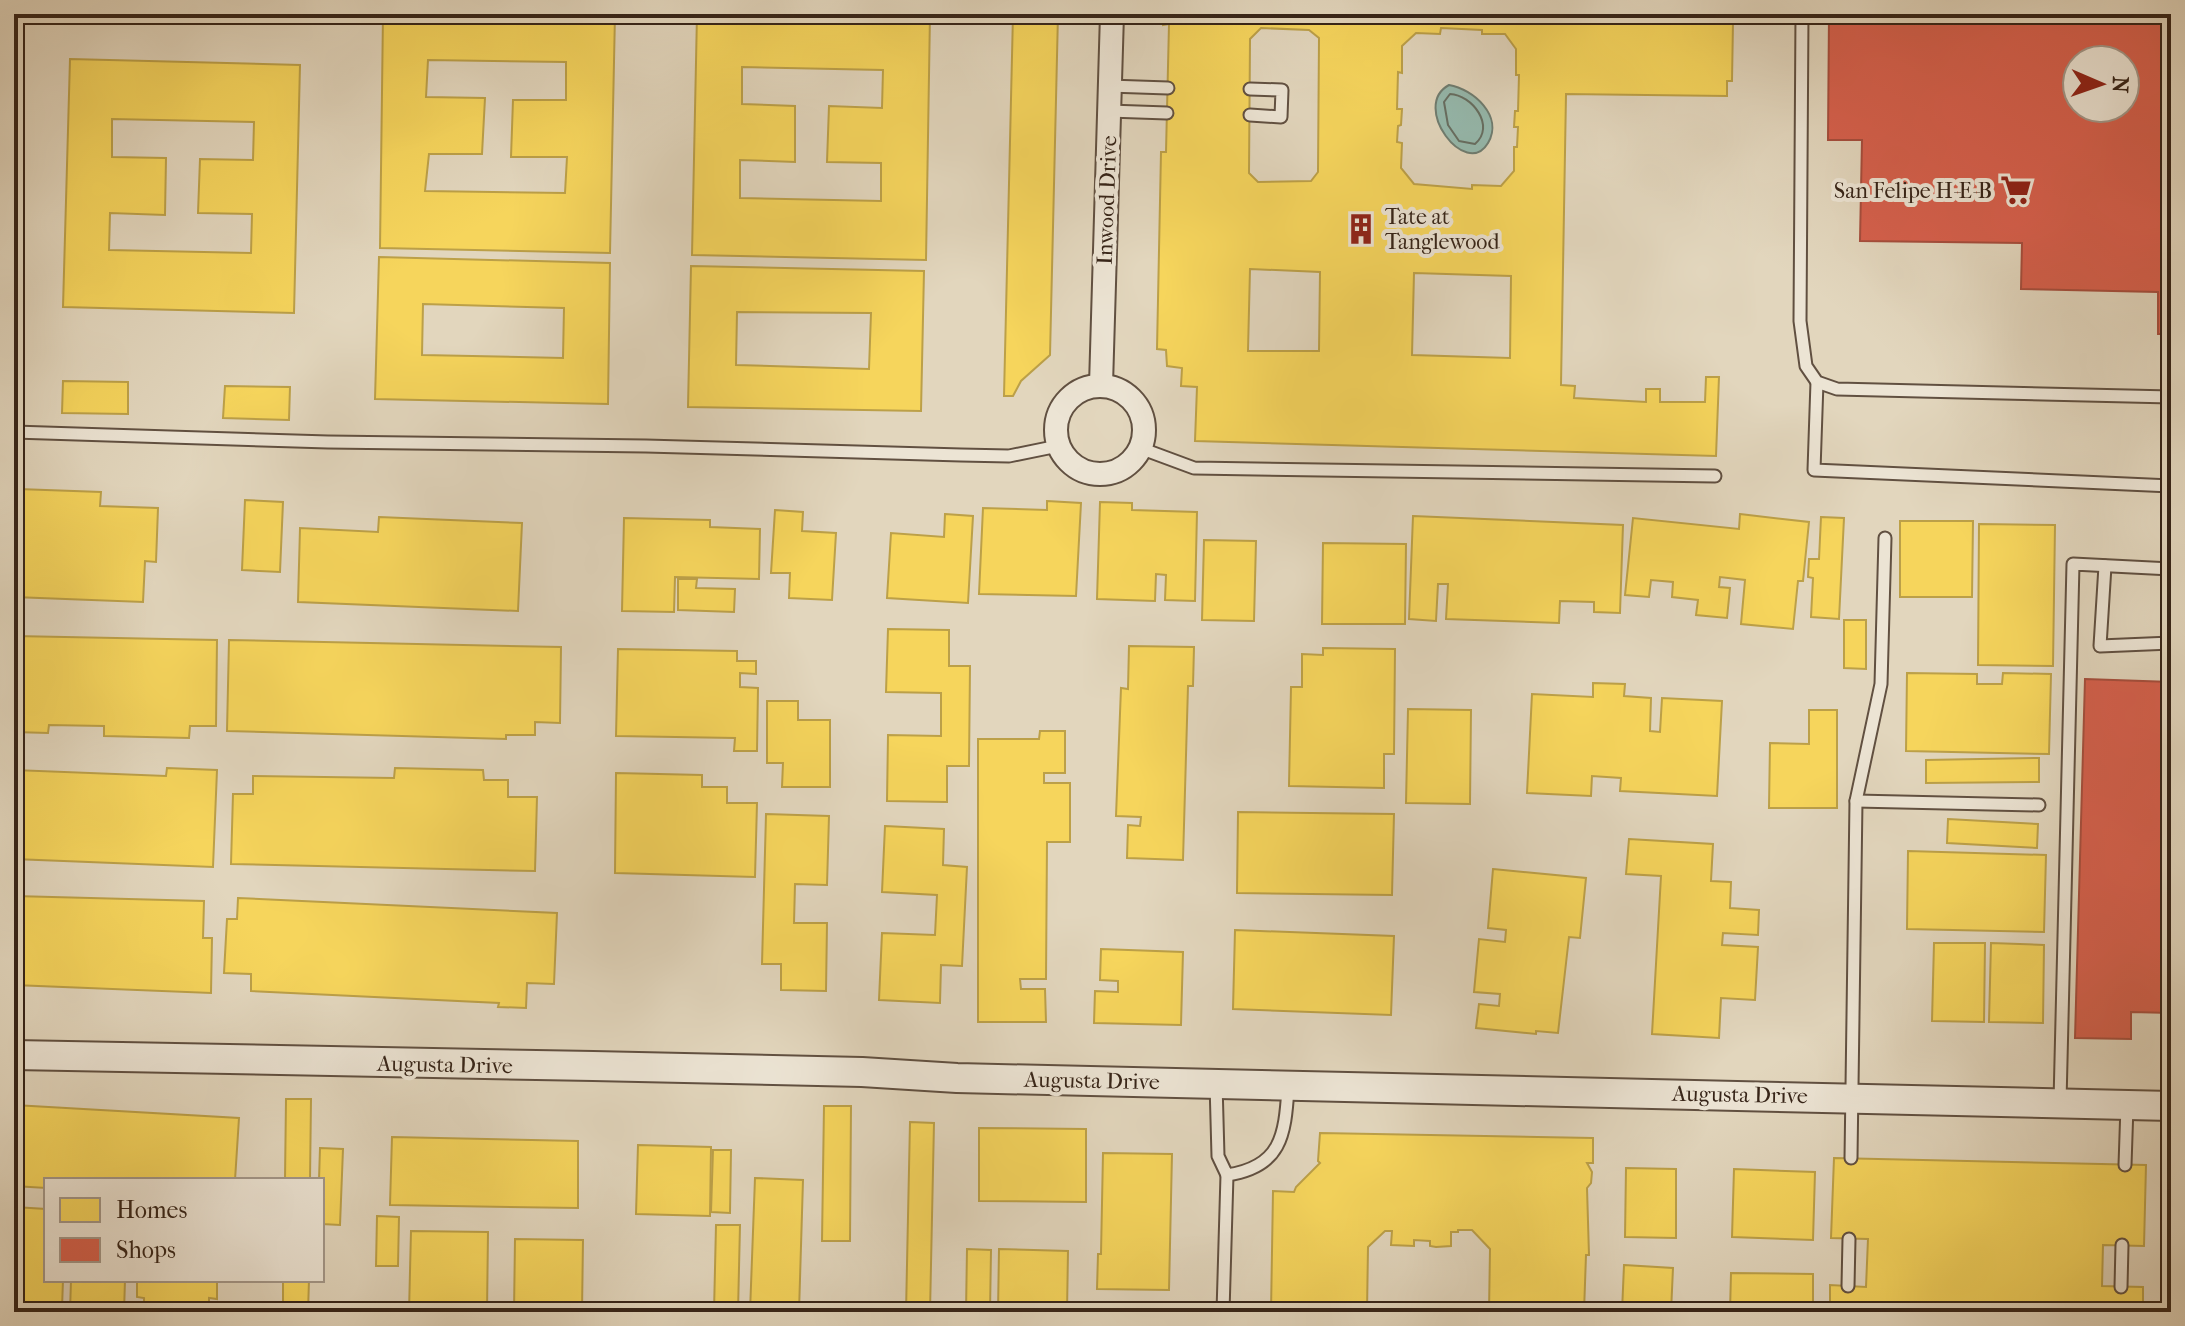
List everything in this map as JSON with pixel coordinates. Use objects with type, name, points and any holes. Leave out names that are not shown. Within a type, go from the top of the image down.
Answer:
[{"type":"street","name":"Inwood Drive","points":[[1101,385],[1112,14]]},
{"type":"street","points":[[1101,385],[1127,395],[1137,406],[1143,419],[1144,434],[1140,448],[1131,461],[1105,474],[1077,468],[1058,446],[1056,432],[1057,418],[1073,394],[1101,385]]},
{"type":"street","name":"Augusta Drive","points":[[14,1055],[862,1072],[957,1078],[2171,1106]]},
{"type":"lane","points":[[1802,14],[1800,321],[1806,366],[1817,382],[1837,389],[2171,397]]},
{"type":"lane","points":[[1109,86],[1168,88]]},
{"type":"lane","points":[[1250,89],[1282,90],[1281,117],[1250,115]]},
{"type":"lane","points":[[1109,111],[1167,113]]},
{"type":"lane","points":[[1817,382],[1814,470],[2171,486]]},
{"type":"lane","points":[[14,432],[328,442],[646,446],[1009,456],[1058,446]]},
{"type":"lane","points":[[1140,448],[1194,468],[1715,476]]},
{"type":"lane","points":[[1851,1158],[1856,801],[1881,684],[1885,538]]},
{"type":"lane","points":[[2060,1102],[2072,577],[2076,563],[2171,569]]},
{"type":"lane","points":[[2105,566],[2100,646],[2171,643]]},
{"type":"lane","points":[[1856,801],[2039,805]]},
{"type":"lane","points":[[1216,1082],[1218,1156],[1227,1175],[1223,1312]]},
{"type":"lane","points":[[1227,1175],[1248,1172],[1272,1157],[1285,1128],[1289,1084]]},
{"type":"lane","points":[[2125,1165],[2127,1104]]},
{"type":"lane","points":[[1848,1286],[1849,1239]]},
{"type":"lane","points":[[2121,1287],[2122,1245]]},
{"type":"water","points":[[1449,85],[1476,98],[1489,114],[1492,133],[1488,143],[1478,152],[1467,152],[1456,146],[1438,122],[1436,108],[1439,95]]},
{"type":"building: Homes","points":[[383,14],[615,14],[610,253],[380,248]],"holes":[[[428,60],[566,62],[566,100],[513,100],[511,157],[567,157],[565,193],[425,191],[429,154],[482,154],[485,98],[426,97]]]},
{"type":"building: Homes","points":[[697,14],[930,14],[926,260],[692,255]],"holes":[[[742,67],[883,70],[882,108],[829,106],[827,162],[881,163],[881,201],[740,198],[740,160],[795,162],[795,106],[742,104]]]},
{"type":"building: Homes","points":[[1013,14],[1058,14],[1050,355],[1021,381],[1013,396],[1004,396]]},
{"type":"building: Homes","name":"Tate at Tanglewood","points":[[1163,14],[1603,14],[1607,20],[1733,22],[1732,81],[1727,81],[1727,96],[1566,94],[1561,385],[1575,386],[1574,398],[1646,402],[1646,389],[1660,389],[1660,402],[1705,402],[1706,377],[1719,377],[1716,456],[1195,441],[1197,387],[1181,386],[1182,368],[1167,366],[1166,350],[1157,349],[1161,152],[1166,152],[1169,24],[1163,25]],"holes":[[[1261,28],[1309,30],[1319,38],[1318,172],[1311,181],[1258,182],[1249,173],[1250,39]],[[1441,28],[1505,34],[1516,49],[1516,75],[1519,75],[1518,111],[1515,111],[1514,127],[1518,127],[1517,147],[1514,147],[1514,171],[1501,186],[1472,185],[1472,189],[1414,184],[1401,168],[1402,143],[1397,142],[1402,109],[1397,109],[1402,46],[1416,33],[1440,34]],[[1250,269],[1320,272],[1319,351],[1248,351]],[[1414,273],[1511,276],[1510,358],[1412,355]]]},
{"type":"building: Homes","points":[[70,59],[300,65],[294,313],[63,307]],"holes":[[[112,119],[254,122],[253,160],[200,159],[198,213],[252,214],[251,253],[109,250],[110,213],[165,215],[166,158],[112,157]]]},
{"type":"building: Homes","points":[[379,257],[610,263],[608,404],[375,399]],"holes":[[[423,304],[564,308],[563,358],[422,355]]]},
{"type":"building: Homes","points":[[691,266],[924,271],[921,411],[688,407]],"holes":[[[737,312],[871,313],[869,369],[736,365]]]},
{"type":"building: Homes","points":[[63,381],[128,382],[128,414],[62,413]]},
{"type":"building: Homes","points":[[225,386],[290,387],[289,420],[223,418]]},
{"type":"building: Homes","points":[[18,489],[101,492],[100,506],[158,508],[156,562],[145,561],[143,602],[14,597],[14,503],[17,503]]},
{"type":"building: Homes","points":[[245,500],[283,502],[280,572],[242,570]]},
{"type":"building: Homes","points":[[1047,501],[1081,503],[1076,596],[979,594],[983,508],[1047,510]]},
{"type":"building: Homes","points":[[1100,502],[1132,503],[1132,510],[1197,512],[1195,601],[1165,600],[1166,575],[1156,574],[1155,601],[1097,599]]},
{"type":"building: Homes","points":[[775,510],[803,512],[802,531],[836,533],[832,600],[789,598],[790,573],[771,573]]},
{"type":"building: Homes","points":[[945,514],[973,516],[968,603],[887,598],[891,533],[944,537]]},
{"type":"building: Homes","points":[[1740,514],[1809,522],[1803,581],[1798,581],[1793,629],[1741,624],[1745,580],[1720,577],[1719,587],[1730,588],[1727,618],[1696,615],[1698,600],[1672,597],[1673,582],[1651,580],[1649,597],[1625,595],[1633,518],[1739,529]]},
{"type":"building: Homes","points":[[1413,516],[1623,525],[1620,613],[1594,612],[1594,602],[1560,601],[1559,623],[1446,619],[1448,584],[1438,584],[1436,621],[1409,619]]},
{"type":"building: Homes","points":[[379,517],[522,523],[518,611],[298,602],[300,528],[378,532]]},
{"type":"building: Homes","points":[[1821,517],[1844,518],[1839,619],[1811,617],[1813,578],[1808,577],[1809,559],[1819,559]]},
{"type":"building: Homes","points":[[624,518],[710,520],[710,527],[760,529],[759,579],[675,577],[674,612],[622,611]]},
{"type":"building: Homes","points":[[1900,521],[1973,521],[1972,597],[1900,597]]},
{"type":"building: Homes","points":[[1979,524],[2055,525],[2053,666],[1978,665]]},
{"type":"building: Homes","points":[[1204,540],[1256,541],[1254,621],[1202,620]]},
{"type":"building: Homes","points":[[1323,543],[1406,544],[1405,624],[1322,624]]},
{"type":"building: Homes","points":[[678,579],[697,579],[696,588],[735,589],[734,612],[678,610]]},
{"type":"building: Homes","points":[[1844,620],[1866,620],[1866,669],[1844,668]]},
{"type":"building: Homes","points":[[888,629],[949,630],[949,666],[970,666],[969,766],[947,766],[947,802],[887,801],[888,735],[941,736],[941,693],[886,692]]},
{"type":"building: Homes","points":[[14,636],[217,640],[216,726],[190,726],[189,738],[104,736],[104,726],[49,725],[48,733],[14,732]]},
{"type":"building: Homes","points":[[229,640],[561,647],[560,723],[535,722],[535,735],[506,735],[506,739],[227,731]]},
{"type":"building: Homes","points":[[1129,646],[1194,647],[1193,686],[1188,686],[1183,860],[1127,858],[1128,825],[1140,826],[1141,817],[1116,816],[1121,688],[1128,689]]},
{"type":"building: Homes","points":[[1323,648],[1395,649],[1394,754],[1384,754],[1384,788],[1289,786],[1291,687],[1302,687],[1302,654],[1323,655]]},
{"type":"building: Homes","points":[[618,649],[737,651],[737,661],[756,661],[756,674],[740,673],[740,687],[758,688],[757,751],[734,751],[735,738],[616,736]]},
{"type":"building: Homes","points":[[1907,673],[1977,674],[1977,684],[2002,684],[2003,673],[2051,674],[2049,754],[1906,751]]},
{"type":"building: Homes","points":[[1593,683],[1625,684],[1624,696],[1651,698],[1650,731],[1660,732],[1662,698],[1722,701],[1717,796],[1620,791],[1621,778],[1592,776],[1591,796],[1527,793],[1532,694],[1593,697]]},
{"type":"building: Homes","points":[[767,701],[798,701],[798,720],[830,720],[830,787],[782,787],[783,763],[767,763]]},
{"type":"building: Homes","points":[[1408,709],[1471,710],[1470,804],[1406,803]]},
{"type":"building: Homes","points":[[1809,710],[1837,710],[1837,808],[1769,808],[1770,743],[1809,744]]},
{"type":"building: Homes","points":[[1040,731],[1065,731],[1065,773],[1044,773],[1044,783],[1070,783],[1070,842],[1047,842],[1046,979],[1020,979],[1021,989],[1045,989],[1046,1022],[978,1022],[978,739],[1039,739]]},
{"type":"building: Homes","points":[[2039,758],[2039,782],[1926,783],[1926,760]]},
{"type":"building: Homes","points":[[167,768],[217,770],[213,867],[14,859],[14,770],[166,776]]},
{"type":"building: Homes","points":[[395,768],[483,770],[484,780],[508,780],[508,797],[537,797],[535,871],[231,864],[233,794],[253,794],[253,776],[394,778]]},
{"type":"building: Homes","points":[[616,773],[702,775],[702,787],[727,787],[727,803],[757,803],[755,877],[615,873]]},
{"type":"building: Homes","points":[[1238,812],[1394,814],[1392,895],[1237,893]]},
{"type":"building: Homes","points":[[766,814],[829,816],[827,885],[795,884],[794,923],[827,923],[826,991],[781,990],[781,964],[762,964]]},
{"type":"building: Homes","points":[[1948,819],[2038,824],[2037,848],[1947,843]]},
{"type":"building: Homes","points":[[885,826],[944,829],[943,865],[967,867],[962,966],[941,965],[940,1003],[879,1000],[882,933],[935,935],[937,895],[882,892]]},
{"type":"building: Homes","points":[[1629,839],[1713,844],[1711,881],[1731,882],[1730,908],[1759,910],[1758,935],[1723,933],[1722,945],[1758,947],[1755,1000],[1721,998],[1719,1038],[1652,1034],[1661,876],[1626,874]]},
{"type":"building: Homes","points":[[1908,851],[2046,855],[2044,932],[1907,929]]},
{"type":"building: Homes","points":[[1493,869],[1586,878],[1580,938],[1569,937],[1558,1033],[1476,1028],[1479,1004],[1499,1006],[1500,994],[1474,992],[1479,939],[1505,942],[1506,930],[1488,928]]},
{"type":"building: Homes","points":[[14,896],[204,901],[203,938],[212,938],[211,993],[14,985]]},
{"type":"building: Homes","points":[[238,898],[557,913],[554,984],[527,983],[526,1008],[498,1007],[499,1003],[251,991],[251,974],[224,973],[227,919],[237,919]]},
{"type":"building: Homes","points":[[1235,930],[1394,936],[1391,1015],[1233,1009]]},
{"type":"building: Homes","points":[[1934,943],[1985,943],[1984,1022],[1932,1021]]},
{"type":"building: Homes","points":[[1991,943],[2044,945],[2043,1023],[1989,1022]]},
{"type":"building: Homes","points":[[1101,949],[1183,952],[1181,1025],[1094,1023],[1095,991],[1118,992],[1118,981],[1100,980]]},
{"type":"building: Homes","points":[[286,1099],[311,1099],[310,1178],[285,1178]]},
{"type":"building: Homes","points":[[14,1105],[239,1118],[235,1178],[44,1178],[44,1188],[14,1186]]},
{"type":"building: Homes","points":[[824,1106],[851,1106],[850,1241],[822,1241]]},
{"type":"building: Homes","points":[[910,1122],[934,1123],[930,1312],[906,1312]]},
{"type":"building: Homes","points":[[979,1128],[1086,1129],[1086,1202],[979,1201]]},
{"type":"building: Homes","points":[[1320,1133],[1593,1138],[1593,1163],[1587,1163],[1592,1172],[1587,1188],[1589,1255],[1586,1255],[1584,1312],[1489,1312],[1490,1249],[1472,1230],[1458,1230],[1451,1232],[1451,1246],[1436,1247],[1430,1246],[1430,1241],[1414,1240],[1414,1246],[1391,1245],[1392,1231],[1385,1231],[1368,1247],[1367,1312],[1271,1312],[1273,1191],[1294,1192],[1320,1163]]},
{"type":"building: Homes","points":[[392,1137],[578,1141],[578,1208],[390,1205]]},
{"type":"building: Homes","points":[[638,1145],[711,1147],[710,1216],[636,1214]]},
{"type":"building: Homes","points":[[320,1148],[343,1149],[340,1225],[324,1224],[324,1178],[319,1178]]},
{"type":"building: Homes","points":[[713,1150],[731,1150],[730,1213],[711,1212]]},
{"type":"building: Homes","points":[[1103,1153],[1172,1154],[1169,1290],[1097,1289],[1098,1254],[1101,1254]]},
{"type":"building: Homes","points":[[1834,1158],[2146,1165],[2144,1246],[2103,1245],[2102,1286],[2143,1287],[2143,1312],[1830,1312],[1830,1285],[1866,1287],[1868,1239],[1831,1238]]},
{"type":"building: Homes","points":[[1626,1168],[1676,1169],[1676,1238],[1625,1237]]},
{"type":"building: Homes","points":[[1734,1169],[1815,1172],[1813,1240],[1732,1237]]},
{"type":"building: Homes","points":[[755,1178],[803,1180],[799,1312],[750,1312]]},
{"type":"building: Homes","points":[[14,1207],[44,1209],[44,1282],[63,1282],[62,1308],[59,1307],[59,1312],[14,1312]]},
{"type":"building: Homes","points":[[377,1216],[399,1217],[398,1266],[376,1266]]},
{"type":"building: Homes","points":[[716,1225],[740,1225],[738,1312],[714,1312]]},
{"type":"building: Homes","points":[[411,1231],[488,1232],[487,1312],[409,1312]]},
{"type":"building: Homes","points":[[515,1239],[583,1240],[582,1312],[514,1312]]},
{"type":"building: Homes","points":[[967,1249],[991,1250],[990,1312],[966,1312]]},
{"type":"building: Homes","points":[[999,1249],[1068,1251],[1067,1312],[998,1312]]},
{"type":"building: Homes","points":[[1624,1265],[1673,1268],[1671,1312],[1622,1312]]},
{"type":"building: Homes","points":[[1731,1273],[1813,1274],[1813,1312],[1730,1312]]},
{"type":"building: Homes","points":[[71,1282],[125,1282],[124,1312],[70,1312]]},
{"type":"building: Homes","points":[[137,1282],[217,1282],[217,1299],[209,1298],[209,1312],[144,1312],[144,1298],[137,1297]]},
{"type":"building: Homes","points":[[283,1282],[309,1282],[308,1312],[283,1312]]},
{"type":"building: Shops","name":"San Felipe H-E-B","points":[[1829,14],[2171,14],[2171,334],[2158,334],[2158,292],[2021,289],[2022,243],[1860,241],[1862,140],[1828,140]]},
{"type":"building: Shops","points":[[2085,679],[2171,682],[2171,1013],[2131,1012],[2131,1039],[2075,1038]]},
{"type":"building: Shops","points":[[2166,1153],[2171,1153],[2171,1312],[2163,1312]]},
{"type":"place","name":"San Felipe H-E-B","points":[[2016,190]]},
{"type":"place","name":"Tate at Tanglewood","points":[[1361,229]]}]
